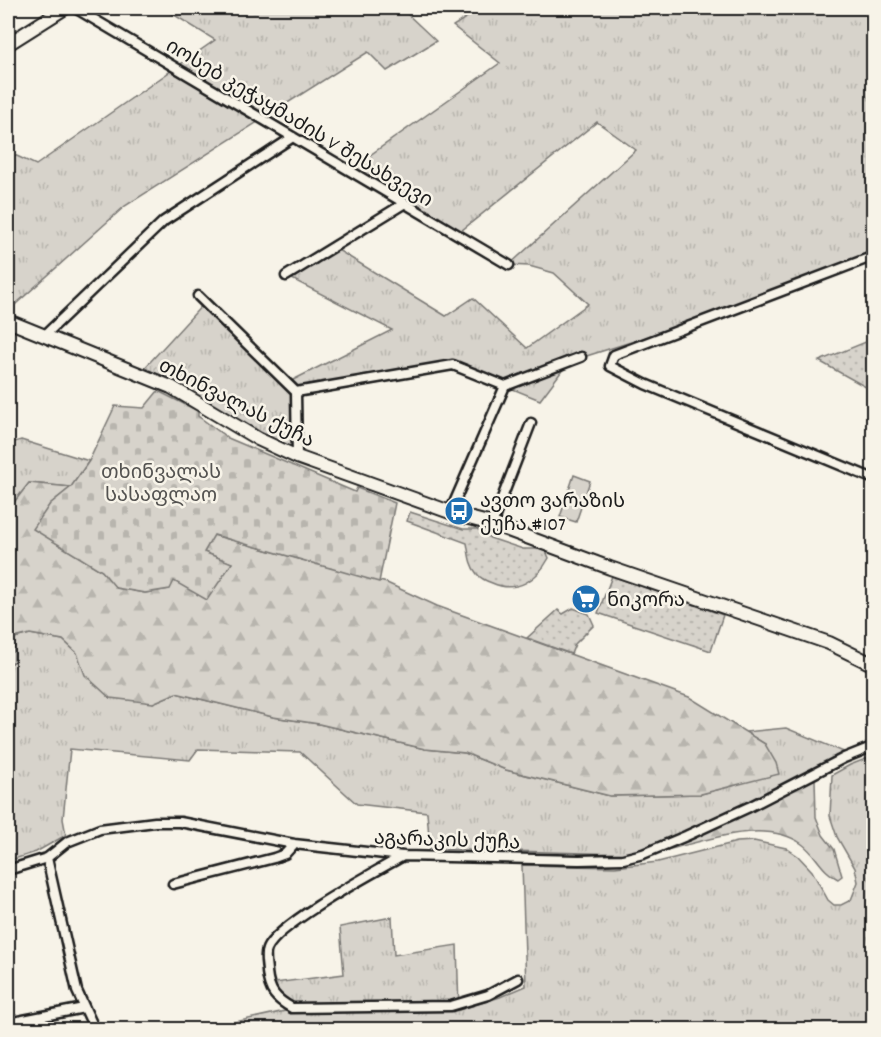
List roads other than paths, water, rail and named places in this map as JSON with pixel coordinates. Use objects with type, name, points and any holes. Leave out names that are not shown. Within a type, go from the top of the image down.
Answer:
[{"type":"street","points":[[8,44],[65,8]]},
{"type":"street","name":"იოსებ კეჭაყმაძის V შესახვევი","points":[[75,8],[509,265]]},
{"type":"street","points":[[44,336],[164,221],[293,137]]},
{"type":"street","points":[[286,276],[405,203]]},
{"type":"street","points":[[873,256],[614,355],[610,366],[645,384],[873,479]]},
{"type":"street","points":[[198,296],[296,392],[297,457]]},
{"type":"street","name":"თხინვალას ქუჩა","points":[[8,321],[171,387],[258,439],[297,457],[829,643],[873,665]]},
{"type":"street","points":[[296,392],[453,365],[505,386],[581,357]]},
{"type":"street","points":[[450,512],[505,386]]},
{"type":"street","points":[[492,524],[531,423]]},
{"type":"street","name":"აგარაკის ქუჩა","points":[[8,870],[47,858],[67,842],[100,829],[154,822],[180,822],[294,844],[403,856],[623,859],[643,854],[749,807],[844,758],[873,746]]},
{"type":"street","points":[[173,884],[279,856],[285,854],[294,844]]},
{"type":"street","points":[[403,856],[310,911],[279,934],[267,948],[266,956],[268,978],[276,999],[292,1008],[451,1006],[488,995],[518,980]]},
{"type":"street","points":[[47,858],[77,991],[95,1029]]},
{"type":"street","points":[[8,1023],[84,1008]]},
{"type":"street","points":[[35,1029],[36,1018]]},
{"type":"place","name":"ავთო ვარაზის ქუჩა #107","points":[[459,511]]},
{"type":"place","name":"ნიკორა","points":[[586,599]]},
{"type":"park label","name":"თხინვალას სასაფლაო","points":[[161,482]]}]
